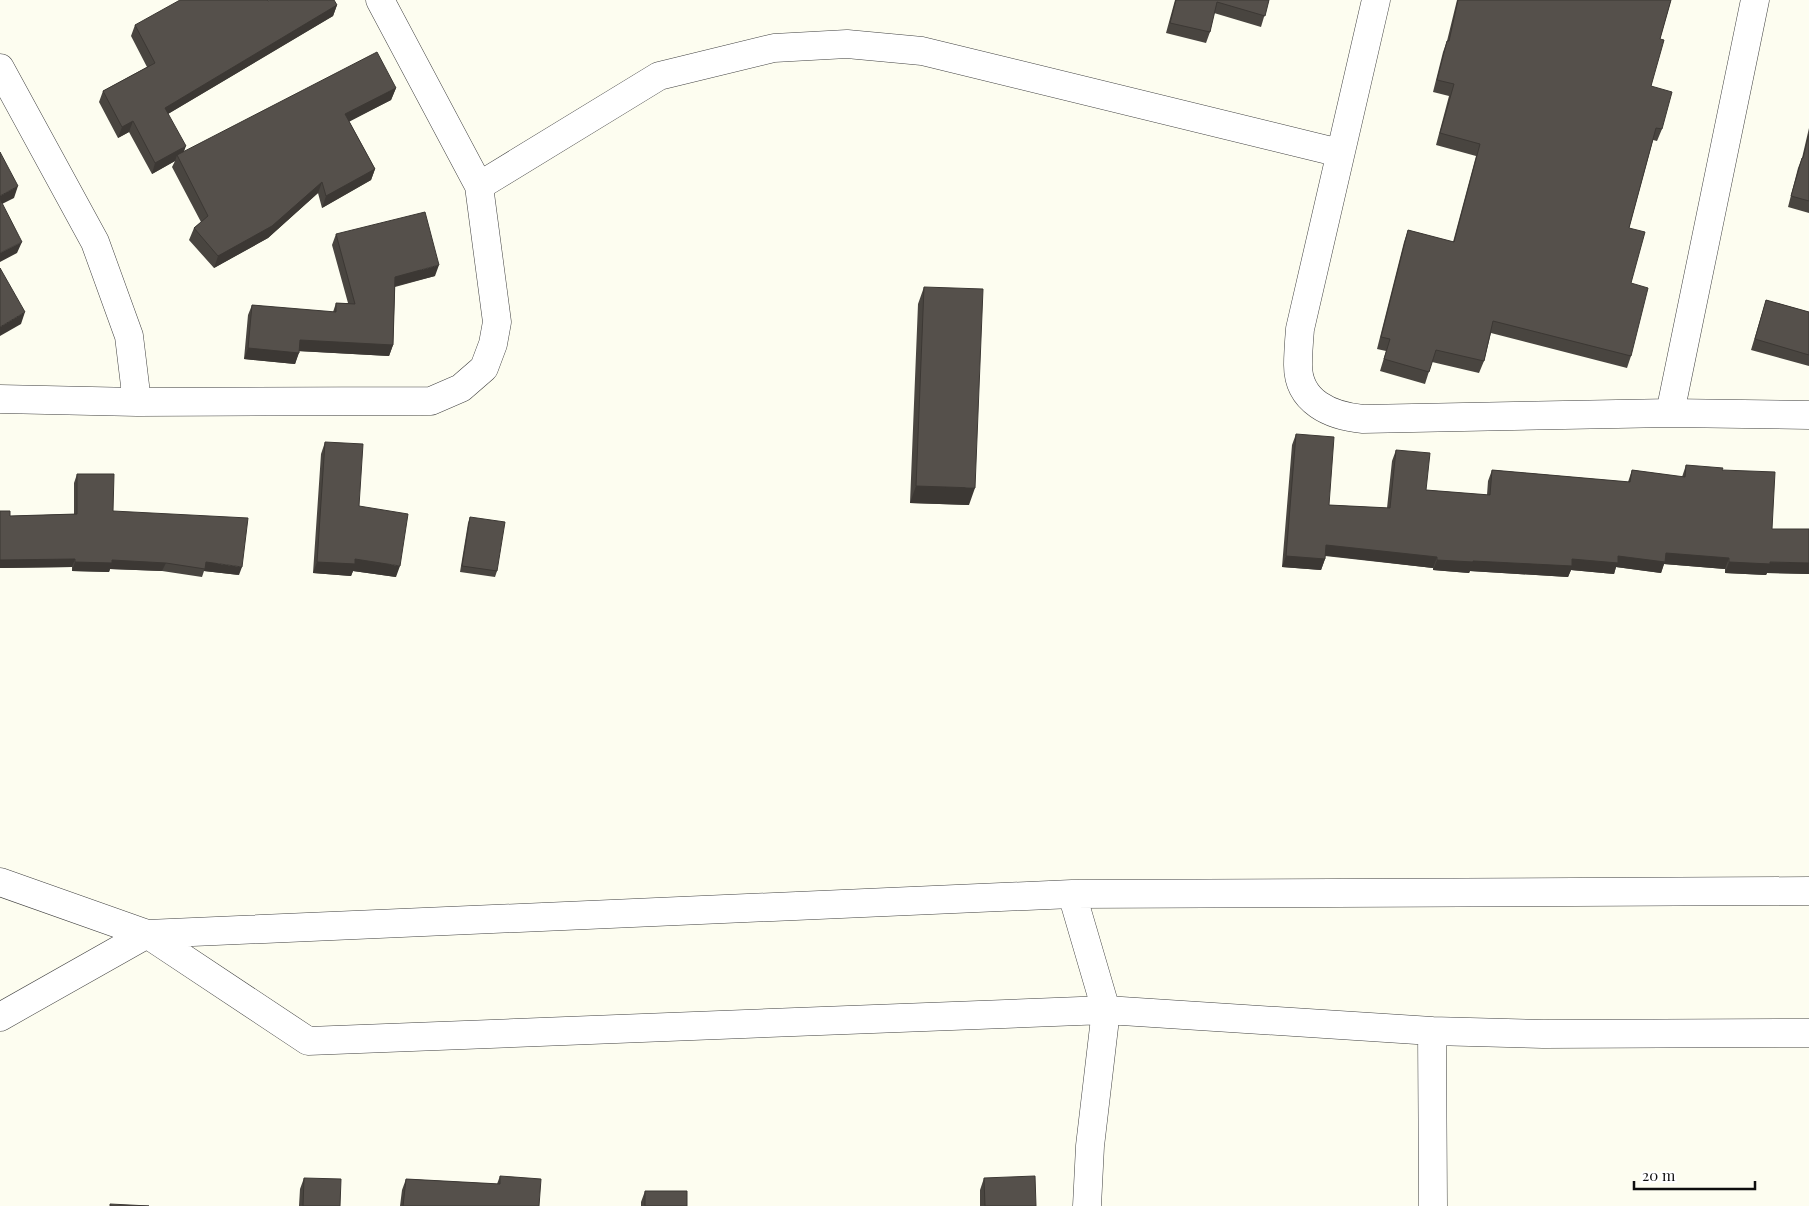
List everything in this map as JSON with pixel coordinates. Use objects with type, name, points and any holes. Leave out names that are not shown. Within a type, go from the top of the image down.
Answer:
[{"type":"street","points":[[0,399],[137,402],[431,401],[461,388],[484,368],[493,344],[496,322],[479,186],[380,0]]},
{"type":"street","points":[[1376,0],[1300,329],[1298,367],[1305,393],[1324,409],[1348,418],[1363,419],[1670,412],[1809,415]]},
{"type":"street","points":[[1670,412],[1755,0]]},
{"type":"street","points":[[479,186],[659,76],[774,48],[847,44],[922,51],[1340,152]]},
{"type":"street","points":[[0,68],[96,242],[129,336],[137,402]]},
{"type":"street","points":[[0,882],[147,934],[308,1041],[1106,1010],[1432,1031],[1543,1034],[1809,1033]]},
{"type":"street","points":[[0,1017],[147,934],[1072,894],[1809,891]]},
{"type":"street","points":[[1072,894],[1106,1010],[1090,1146],[1088,1206]]},
{"type":"street","points":[[1432,1031],[1433,1206]]},
{"type":"building","points":[[180,0],[334,0],[337,5],[165,108],[186,146],[155,163],[133,121],[122,127],[103,91],[155,63],[135,25]]},
{"type":"building","points":[[1176,0],[1269,0],[1265,16],[1217,2],[1210,32],[1170,23]]},
{"type":"building","points":[[1458,0],[1671,0],[1660,39],[1664,40],[1651,86],[1672,92],[1662,129],[1656,128],[1629,228],[1645,232],[1631,283],[1648,288],[1631,356],[1493,321],[1484,361],[1436,350],[1429,372],[1384,359],[1390,339],[1381,337],[1408,230],[1454,242],[1480,144],[1440,133],[1454,84],[1437,80],[1447,41],[1449,41]]},
{"type":"building","points":[[377,52],[396,88],[345,114],[375,169],[326,196],[322,182],[272,226],[218,256],[194,228],[208,216],[177,155]]},
{"type":"building","points":[[1809,134],[1809,201],[1791,196]]},
{"type":"building","points":[[0,152],[18,186],[0,196]]},
{"type":"building","points":[[0,199],[22,242],[0,253]]},
{"type":"building","points":[[425,212],[439,265],[395,277],[393,345],[300,340],[299,353],[248,348],[252,305],[336,312],[336,303],[355,304],[336,234]]},
{"type":"building","points":[[0,268],[25,312],[0,327]]},
{"type":"building","points":[[924,287],[983,289],[975,488],[916,486]]},
{"type":"building","points":[[1766,300],[1809,312],[1809,355],[1755,339]]},
{"type":"building","points":[[1296,434],[1334,437],[1329,505],[1390,508],[1396,450],[1430,453],[1426,490],[1490,495],[1492,470],[1630,482],[1632,470],[1685,477],[1686,465],[1723,468],[1722,470],[1775,472],[1772,529],[1809,529],[1809,563],[1729,562],[1729,558],[1666,553],[1665,562],[1618,556],[1618,563],[1572,559],[1572,566],[1437,560],[1437,557],[1326,545],[1325,559],[1286,556]]},
{"type":"building","points":[[325,442],[363,444],[359,506],[408,514],[400,566],[355,559],[355,564],[317,562]]},
{"type":"building","points":[[77,474],[114,474],[113,511],[248,518],[242,567],[206,562],[205,569],[166,563],[112,560],[112,563],[75,562],[75,559],[0,560],[0,511],[10,511],[10,516],[77,514]]},
{"type":"building","points":[[470,517],[505,522],[497,571],[462,566]]},
{"type":"building","points":[[500,1176],[541,1179],[539,1206],[403,1206],[406,1179],[500,1184]]},
{"type":"building","points":[[1035,1176],[1036,1206],[985,1206],[984,1178]]},
{"type":"building","points":[[304,1178],[341,1179],[340,1206],[303,1206]]},
{"type":"building","points":[[645,1191],[687,1191],[687,1206],[645,1206]]},
{"type":"building","points":[[110,1204],[149,1206],[110,1206]]}]
